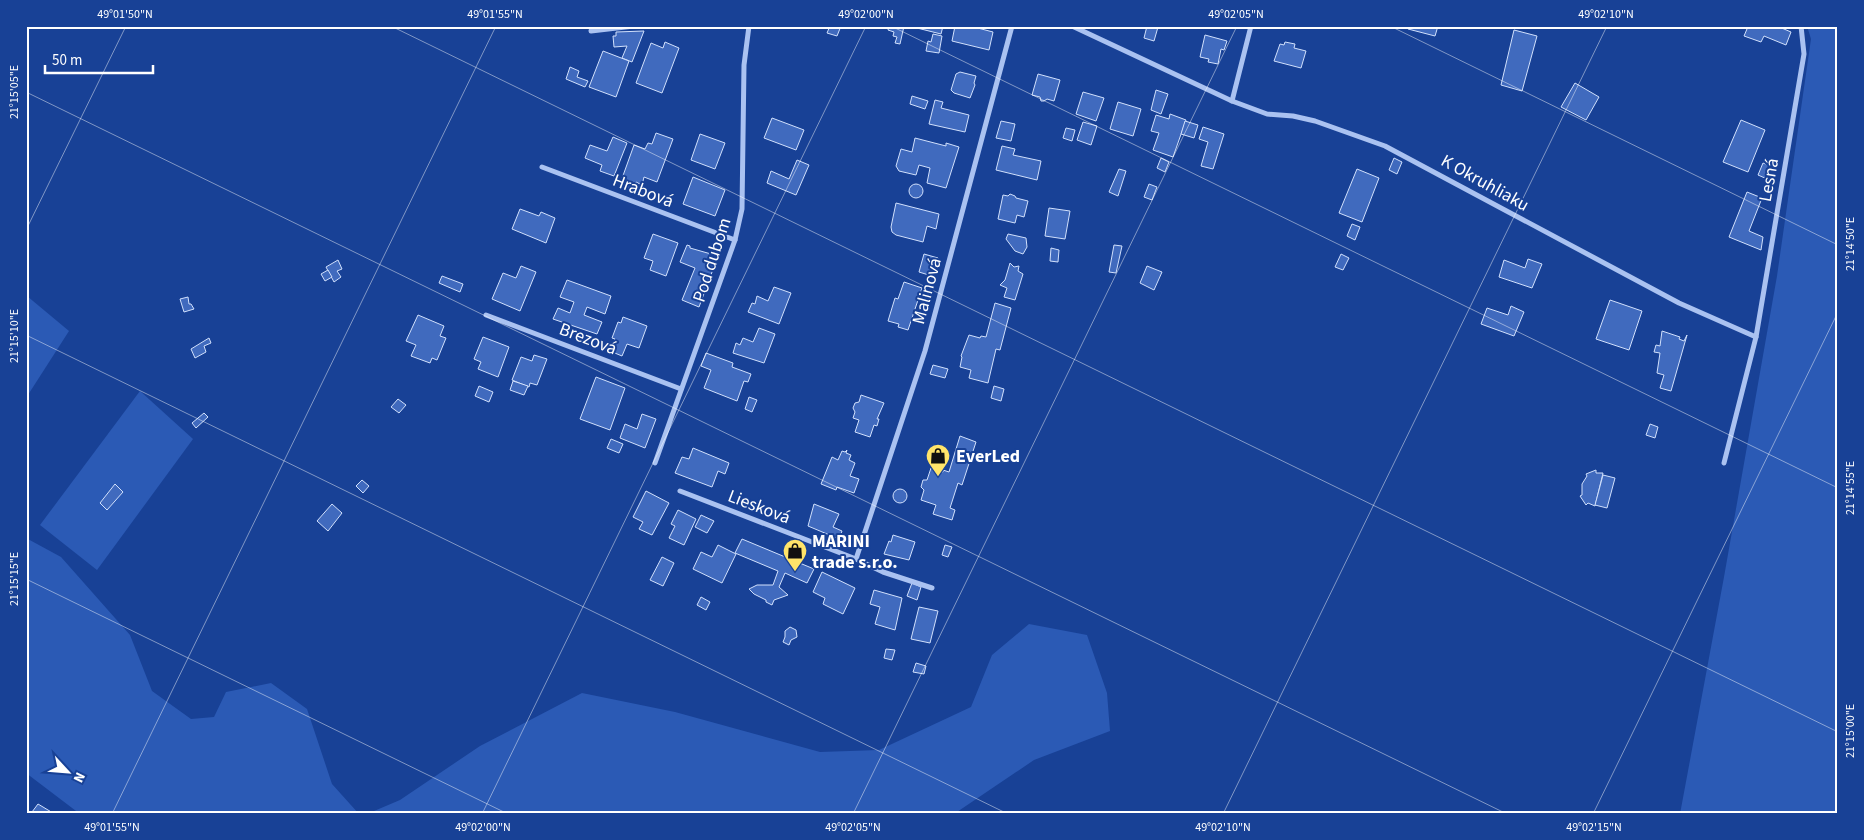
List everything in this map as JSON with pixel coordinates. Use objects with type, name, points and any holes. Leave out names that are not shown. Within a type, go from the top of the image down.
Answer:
[{"type":"street","points":[[591,30],[634,26]]},
{"type":"street","name":"Pod dubom","points":[[655,463],[735,240],[742,209],[744,65],[749,26]]},
{"type":"street","name":"Malinová","points":[[856,559],[925,351],[1012,26]]},
{"type":"street","name":"K Okruhliaku","points":[[1072,26],[1232,101],[1268,114],[1293,116],[1314,121],[1385,146],[1679,303],[1756,337]]},
{"type":"street","points":[[1232,101],[1251,26]]},
{"type":"street","name":"Lesná","points":[[1756,337],[1804,54],[1801,26]]},
{"type":"street","name":"Hrabová","points":[[542,167],[735,240]]},
{"type":"street","name":"Brezová","points":[[486,315],[681,389]]},
{"type":"street","points":[[1724,463],[1756,337]]},
{"type":"street","name":"Liesková","points":[[680,491],[856,559],[883,572],[932,588]]},
{"type":"shaded area","points":[[1807,26],[1838,26],[1838,814],[1680,814],[1777,276],[1811,39]]},
{"type":"shaded area","points":[[27,296],[69,331],[26,398],[26,298]]},
{"type":"shaded area","points":[[140,391],[193,439],[97,570],[40,525]]},
{"type":"shaded area","points":[[26,538],[61,557],[130,635],[152,691],[191,719],[214,717],[226,692],[271,683],[307,709],[332,784],[359,814],[80,814],[26,773]]},
{"type":"shaded area","points":[[1029,624],[1087,635],[1107,693],[1110,731],[1034,760],[954,814],[367,814],[400,800],[480,746],[582,693],[675,712],[820,752],[879,750],[971,707],[992,655]]},
{"type":"building","points":[[830,26],[841,26],[837,36],[827,33]]},
{"type":"building","points":[[889,26],[904,26],[900,44],[895,43],[897,37],[893,36],[894,32],[888,30]]},
{"type":"building","points":[[917,26],[943,26],[941,34],[917,28]]},
{"type":"building","points":[[955,26],[970,26],[993,32],[989,50],[952,41]]},
{"type":"building","points":[[1147,26],[1158,27],[1154,41],[1144,38]]},
{"type":"building","points":[[1409,26],[1438,26],[1435,36],[1408,29]]},
{"type":"building","points":[[1746,26],[1777,26],[1791,32],[1786,45],[1764,36],[1761,42],[1744,36],[1747,29],[1745,28]]},
{"type":"building","points":[[1514,30],[1537,36],[1522,91],[1501,85]]},
{"type":"building","points":[[644,31],[632,62],[622,58],[627,46],[614,47],[613,36],[616,36],[616,32]]},
{"type":"building","points":[[933,34],[942,36],[939,53],[926,51],[928,41],[931,42]]},
{"type":"building","points":[[1205,35],[1227,41],[1224,50],[1221,49],[1218,64],[1208,62],[1209,59],[1200,57]]},
{"type":"building","points":[[665,42],[679,48],[662,93],[636,83],[651,43],[663,48]]},
{"type":"building","points":[[1285,42],[1295,44],[1294,48],[1306,51],[1301,68],[1274,61],[1280,44],[1284,45]]},
{"type":"building","points":[[603,51],[629,61],[616,97],[589,87]]},
{"type":"building","points":[[570,67],[579,71],[577,77],[588,81],[585,87],[566,79]]},
{"type":"building","points":[[960,72],[976,76],[970,98],[954,93],[951,90],[956,74]]},
{"type":"building","points":[[1038,74],[1060,80],[1054,101],[1047,99],[1041,101],[1040,97],[1032,95]]},
{"type":"building","points":[[1575,83],[1599,97],[1586,120],[1561,107]]},
{"type":"building","points":[[1156,90],[1168,94],[1161,114],[1151,110]]},
{"type":"building","points":[[1083,92],[1104,98],[1096,121],[1076,114]]},
{"type":"building","points":[[912,96],[928,101],[925,109],[910,104]]},
{"type":"building","points":[[935,100],[943,102],[941,108],[969,115],[965,132],[929,124]]},
{"type":"building","points":[[1118,102],[1141,109],[1133,136],[1110,129]]},
{"type":"building","points":[[1170,114],[1186,120],[1173,157],[1153,150],[1159,133],[1151,131],[1156,115],[1169,119]]},
{"type":"building","points":[[772,118],[804,130],[796,150],[764,138]]},
{"type":"building","points":[[1741,120],[1765,130],[1748,172],[1723,162]]},
{"type":"building","points":[[1001,121],[1015,124],[1011,141],[996,138]]},
{"type":"building","points":[[1185,121],[1198,125],[1194,138],[1181,134]]},
{"type":"building","points":[[1083,122],[1097,126],[1091,145],[1077,140]]},
{"type":"building","points":[[1203,127],[1224,134],[1213,169],[1201,166],[1208,142],[1199,139]]},
{"type":"building","points":[[1066,128],[1075,130],[1072,141],[1063,138]]},
{"type":"building","points":[[656,133],[673,139],[657,182],[644,177],[642,185],[636,182],[633,189],[620,184],[634,145],[645,149],[648,143],[652,144]]},
{"type":"building","points":[[700,134],[725,143],[715,169],[691,160]]},
{"type":"building","points":[[613,137],[627,143],[614,176],[600,171],[602,165],[585,158],[590,145],[607,151]]},
{"type":"building","points":[[915,138],[946,146],[946,143],[959,147],[946,188],[927,183],[930,168],[919,165],[916,175],[899,171],[896,166],[901,149],[912,152]]},
{"type":"building","points":[[1002,146],[1015,149],[1013,155],[1041,161],[1037,180],[996,170]]},
{"type":"building","points":[[1161,158],[1169,162],[1165,172],[1157,168]]},
{"type":"building","points":[[1394,158],[1402,162],[1397,174],[1389,170]]},
{"type":"building","points":[[797,160],[809,165],[796,195],[767,183],[771,171],[789,179]]},
{"type":"building","points":[[1763,163],[1776,168],[1774,182],[1758,175]]},
{"type":"building","points":[[1119,169],[1126,171],[1118,196],[1109,192]]},
{"type":"building","points":[[1357,169],[1379,178],[1362,222],[1339,213]]},
{"type":"building","points":[[693,177],[725,190],[715,216],[683,204]]},
{"type":"building","points":[[913,184],[919,184],[923,191],[919,198],[913,198],[909,194],[909,188]]},
{"type":"building","points":[[1149,184],[1157,187],[1152,200],[1144,197]]},
{"type":"building","points":[[1747,192],[1762,198],[1749,231],[1763,237],[1761,250],[1729,237]]},
{"type":"building","points":[[1010,194],[1016,198],[1028,201],[1024,217],[1017,215],[1015,223],[998,219],[1003,195],[1008,196]]},
{"type":"building","points":[[896,203],[939,214],[936,229],[927,226],[923,242],[896,235],[892,232],[891,227]]},
{"type":"building","points":[[1049,208],[1070,211],[1065,239],[1045,236]]},
{"type":"building","points":[[520,209],[539,216],[541,212],[555,218],[546,243],[512,229]]},
{"type":"building","points":[[1352,224],[1360,227],[1355,240],[1347,236]]},
{"type":"building","points":[[653,234],[678,243],[666,276],[650,270],[653,261],[644,258]]},
{"type":"building","points":[[1008,234],[1026,238],[1027,247],[1023,254],[1015,251],[1006,239]]},
{"type":"building","points":[[687,245],[690,248],[718,256],[699,307],[682,300],[695,268],[680,262]]},
{"type":"building","points":[[1114,245],[1122,246],[1116,273],[1109,272]]},
{"type":"building","points":[[1051,248],[1059,250],[1058,262],[1050,261]]},
{"type":"building","points":[[924,254],[938,258],[932,276],[919,272]]},
{"type":"building","points":[[1341,254],[1349,258],[1343,270],[1335,267]]},
{"type":"building","points":[[1528,259],[1542,264],[1532,288],[1499,277],[1504,260],[1525,268]]},
{"type":"building","points":[[338,260],[342,269],[337,271],[341,277],[334,282],[326,267]]},
{"type":"building","points":[[1010,263],[1014,267],[1019,266],[1018,271],[1023,274],[1015,300],[1004,297],[1007,288],[1000,285],[1005,280]]},
{"type":"building","points":[[521,266],[536,272],[520,311],[492,299],[503,273],[516,278]]},
{"type":"building","points":[[1147,266],[1162,272],[1154,290],[1140,283]]},
{"type":"building","points":[[328,270],[332,277],[325,281],[321,274]]},
{"type":"building","points":[[442,276],[463,284],[460,292],[439,283]]},
{"type":"building","points":[[567,280],[611,296],[605,314],[587,307],[584,315],[602,322],[597,334],[553,319],[558,308],[570,313],[574,302],[560,297]]},
{"type":"building","points":[[904,282],[922,288],[908,330],[898,327],[899,324],[888,321],[895,298],[898,299]]},
{"type":"building","points":[[774,287],[791,293],[779,324],[748,312],[752,303],[755,304],[757,296],[768,301]]},
{"type":"building","points":[[188,297],[189,304],[194,309],[184,312],[180,299]]},
{"type":"building","points":[[1610,300],[1642,311],[1629,350],[1596,339]]},
{"type":"building","points":[[995,303],[1011,308],[1000,350],[996,349],[988,383],[969,378],[971,370],[960,367],[961,356],[969,335],[980,338],[981,336],[986,337]]},
{"type":"building","points":[[1511,306],[1524,312],[1514,336],[1481,324],[1487,308],[1508,315]]},
{"type":"building","points":[[418,315],[444,326],[440,336],[446,338],[437,360],[432,358],[430,363],[411,356],[416,345],[406,341]]},
{"type":"building","points":[[623,317],[647,326],[639,348],[627,344],[622,356],[610,351],[615,339],[612,338],[618,322],[621,323]]},
{"type":"building","points":[[759,328],[775,334],[764,363],[733,353],[736,343],[740,345],[743,338],[753,342]]},
{"type":"building","points":[[1662,331],[1680,337],[1679,339],[1684,341],[1687,335],[1671,391],[1660,388],[1664,375],[1657,373],[1660,353],[1654,352],[1656,345],[1660,346]]},
{"type":"building","points":[[483,337],[509,347],[498,377],[478,369],[481,362],[474,359]]},
{"type":"building","points":[[209,338],[211,343],[204,346],[206,352],[195,358],[191,349]]},
{"type":"building","points":[[706,353],[733,363],[732,367],[751,374],[748,382],[744,381],[737,401],[704,388],[711,370],[701,366]]},
{"type":"building","points":[[534,355],[547,359],[537,385],[530,383],[529,387],[512,380],[521,357],[532,361]]},
{"type":"building","points":[[933,365],[948,369],[945,378],[930,374]]},
{"type":"building","points":[[596,377],[625,388],[610,430],[580,419]]},
{"type":"building","points":[[513,381],[528,386],[524,395],[510,390]]},
{"type":"building","points":[[479,386],[493,392],[489,402],[475,396]]},
{"type":"building","points":[[994,386],[1004,389],[1001,401],[991,398]]},
{"type":"building","points":[[861,395],[884,403],[877,419],[879,419],[877,426],[874,425],[870,437],[855,432],[859,420],[853,418],[855,412],[853,408],[855,403],[859,402]]},
{"type":"building","points":[[749,397],[757,400],[752,412],[745,409]]},
{"type":"building","points":[[398,399],[406,405],[399,413],[391,407]]},
{"type":"building","points":[[204,413],[208,417],[196,428],[192,423]]},
{"type":"building","points":[[642,414],[656,419],[645,448],[620,438],[625,424],[637,429]]},
{"type":"building","points":[[1650,424],[1658,427],[1655,438],[1646,435]]},
{"type":"building","points":[[960,436],[976,442],[962,485],[958,483],[950,508],[955,510],[952,520],[933,514],[936,505],[921,500],[924,490],[921,487],[923,480],[927,480],[931,468],[949,472]]},
{"type":"building","points":[[611,439],[623,444],[619,453],[607,448]]},
{"type":"building","points":[[693,448],[729,463],[725,474],[718,471],[712,487],[675,473],[682,457],[689,459]]},
{"type":"building","points":[[847,450],[846,453],[851,455],[849,460],[855,463],[850,476],[859,479],[854,493],[837,487],[836,490],[821,484],[832,457],[838,460],[842,451],[845,452]]},
{"type":"building","points":[[1596,470],[1596,473],[1603,473],[1595,506],[1588,503],[1586,505],[1580,496],[1582,495],[1582,484],[1587,476],[1586,474]]},
{"type":"building","points":[[1603,475],[1615,478],[1607,508],[1595,505]]},
{"type":"building","points":[[362,480],[369,486],[363,493],[356,486]]},
{"type":"building","points":[[115,484],[123,492],[107,510],[100,503]]},
{"type":"building","points":[[897,489],[903,489],[907,496],[903,503],[897,503],[893,499],[893,493]]},
{"type":"building","points":[[646,491],[669,503],[652,535],[639,529],[643,522],[633,517]]},
{"type":"building","points":[[332,504],[342,513],[328,531],[317,521]]},
{"type":"building","points":[[814,504],[839,514],[833,527],[842,531],[839,539],[808,526]]},
{"type":"building","points":[[678,510],[696,519],[684,545],[669,538],[675,526],[671,524]]},
{"type":"building","points":[[701,515],[714,521],[707,533],[695,527]]},
{"type":"building","points":[[893,535],[915,542],[909,560],[884,554]]},
{"type":"building","name":"MARINI trade s.r.o.","points":[[742,539],[814,569],[807,583],[785,573],[779,587],[788,595],[774,600],[772,605],[754,594],[749,589],[757,585],[773,585],[778,571],[735,553]]},
{"type":"building","points":[[718,545],[736,554],[722,583],[693,569],[701,552],[712,557]]},
{"type":"building","points":[[945,545],[952,547],[948,557],[942,555]]},
{"type":"building","points":[[662,557],[674,563],[663,586],[650,580]]},
{"type":"building","points":[[822,572],[855,588],[843,614],[823,604],[825,598],[813,592]]},
{"type":"building","points":[[912,583],[921,587],[917,600],[907,596]]},
{"type":"building","points":[[874,590],[902,598],[895,630],[875,624],[880,607],[870,604]]},
{"type":"building","points":[[701,597],[710,602],[706,610],[697,605]]},
{"type":"building","points":[[919,607],[938,611],[930,643],[911,639]]},
{"type":"building","points":[[790,627],[796,630],[797,637],[791,640],[789,645],[783,642],[785,631]]},
{"type":"building","points":[[886,649],[895,650],[892,660],[884,658]]},
{"type":"building","points":[[916,663],[926,666],[924,674],[913,672]]},
{"type":"building","points":[[38,804],[53,813],[32,812]]},
{"type":"place","name":"EverLed","points":[[938,477]]},
{"type":"place","name":"MARINI trade s.r.o.","points":[[795,572]]}]
